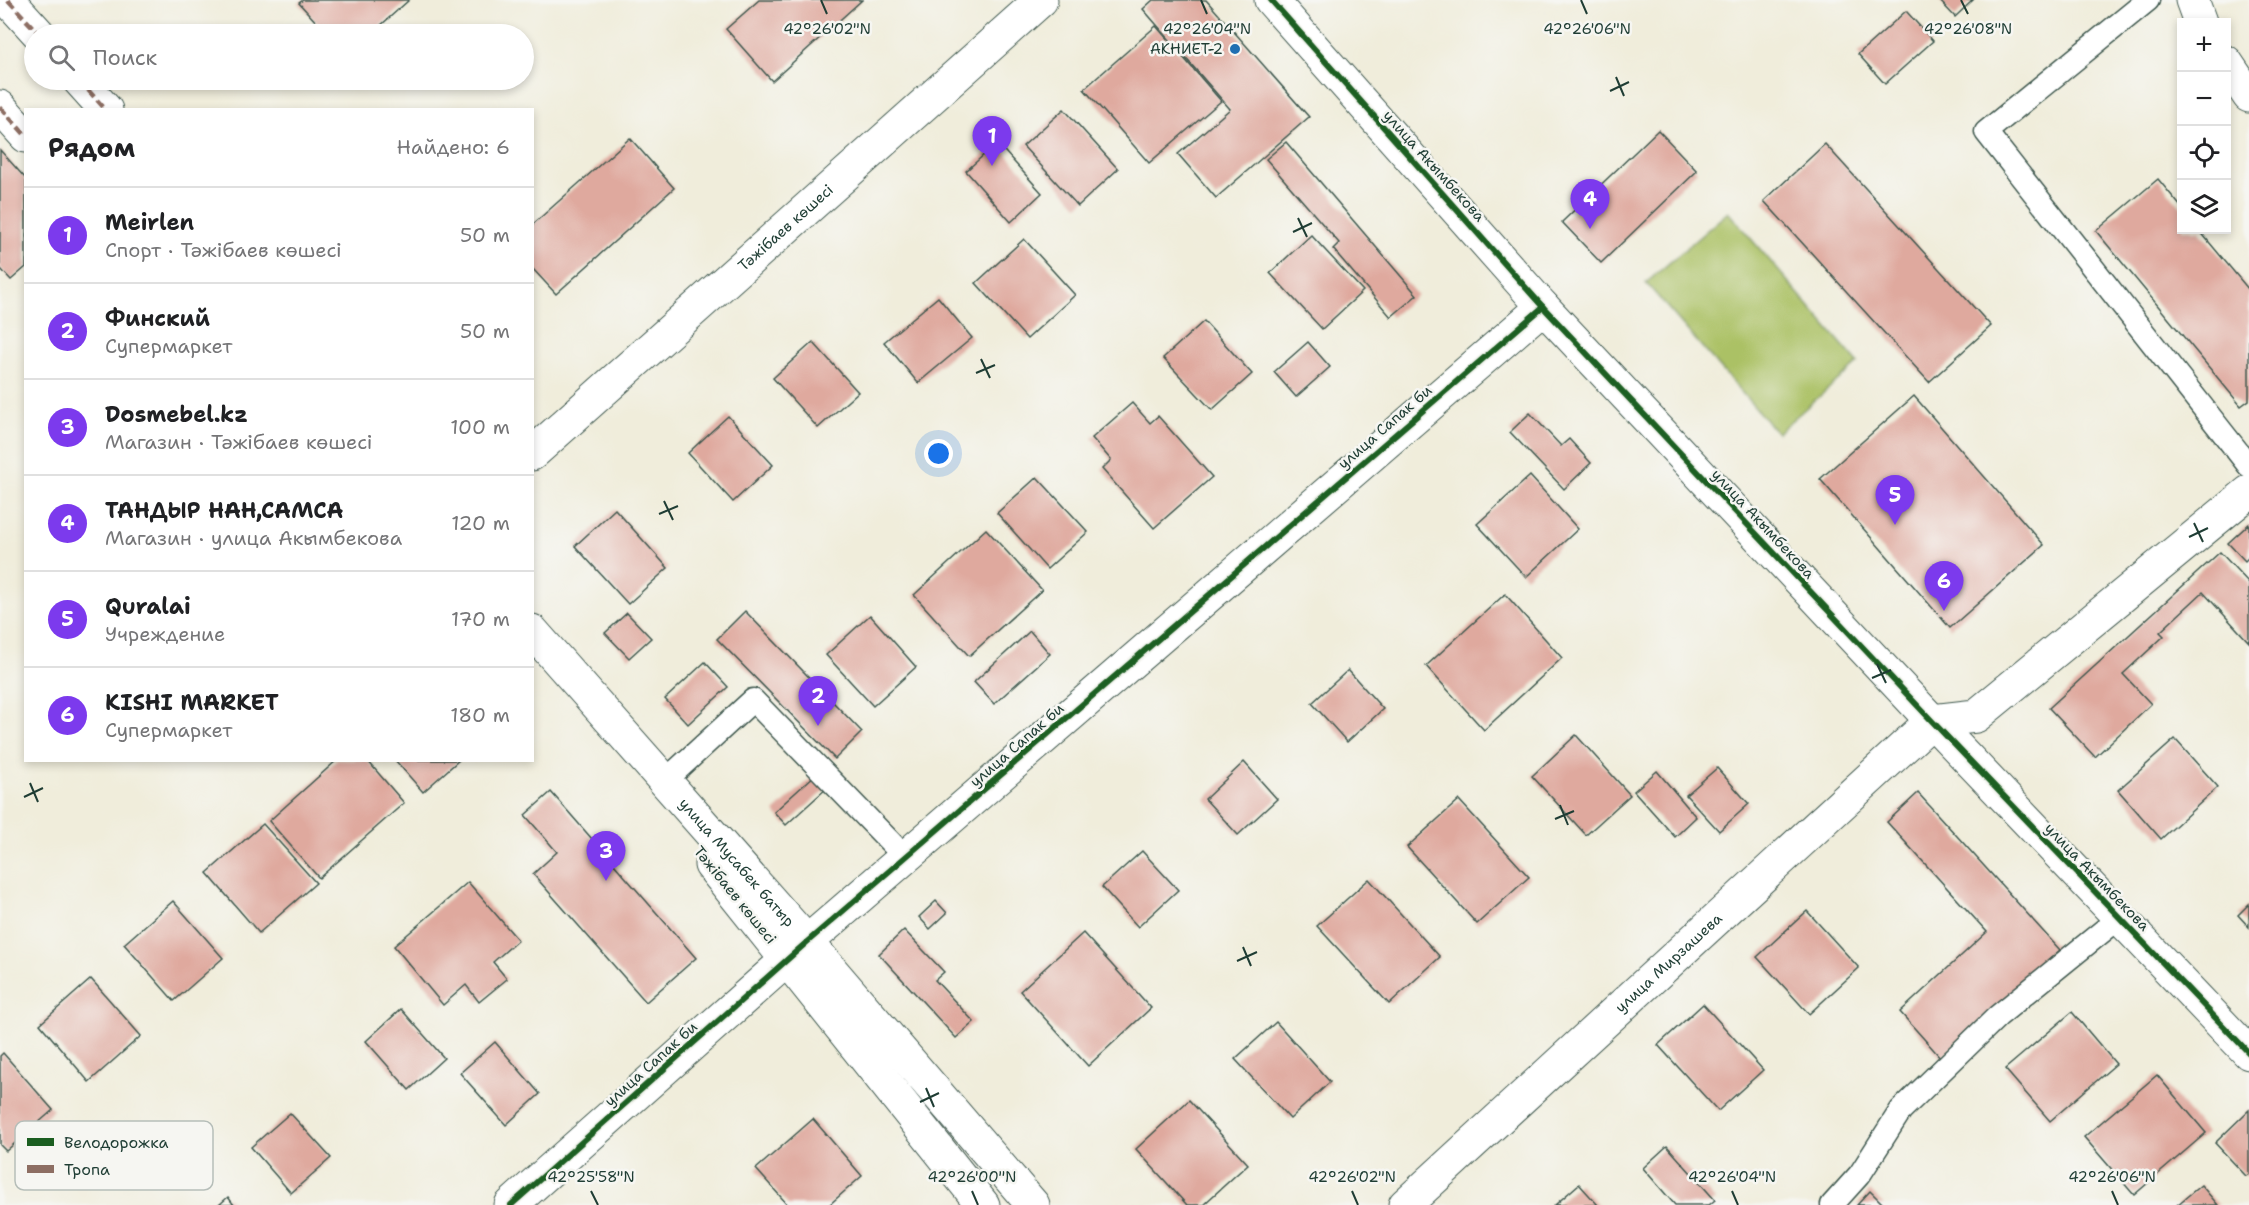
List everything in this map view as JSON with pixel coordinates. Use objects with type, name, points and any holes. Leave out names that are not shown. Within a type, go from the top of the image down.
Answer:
[{"type":"street","points":[[8,0],[30,24]]},
{"type":"street","name":"Тәжібаев көшесі","points":[[534,452],[1041,0]]},
{"type":"street","name":"улица Акымбекова","points":[[1271,0],[1543,307],[1932,721],[2249,1053]]},
{"type":"street","points":[[2192,0],[2199,18]]},
{"type":"street","points":[[2231,69],[2249,96]]},
{"type":"street","points":[[88,90],[104,108]]},
{"type":"street","points":[[0,107],[24,134]]},
{"type":"street","name":"улица Сапак би","points":[[511,1205],[807,942],[1543,307]]},
{"type":"street","points":[[1932,721],[1976,716],[2249,492]]},
{"type":"street","name":"улица Мусабек батыр","points":[[534,633],[807,942],[1033,1205]]},
{"type":"street","name":"Тәжібаев көшесі","points":[[534,644],[983,1205]]},
{"type":"street","name":"улица Мирзашева","points":[[1405,1205],[1932,721]]},
{"type":"lane","points":[[2148,0],[1986,132],[2249,466]]},
{"type":"lane","points":[[665,781],[753,700],[905,857]]},
{"type":"lane","points":[[1832,1205],[1860,1173],[1901,1110],[1998,1017],[2119,918]]},
{"type":"green space","points":[[1728,212],[1858,363],[1777,433],[1646,283]]},
{"type":"building","points":[[303,0],[409,0],[382,24],[318,24],[299,3]]},
{"type":"building","points":[[759,0],[862,0],[772,81],[726,29]]},
{"type":"building","points":[[1153,0],[1206,0],[1309,117],[1216,198],[1178,154],[1230,109],[1143,9]]},
{"type":"building","points":[[1939,0],[1973,0],[1955,17]]},
{"type":"building","points":[[1906,11],[1933,41],[1885,84],[1858,54]]},
{"type":"building","points":[[1156,26],[1221,101],[1149,163],[1084,89]]},
{"type":"building","points":[[1064,109],[1118,169],[1078,206],[1023,146]]},
{"type":"building","points":[[1658,130],[1697,171],[1601,263],[1562,222]]},
{"type":"building","points":[[630,138],[674,188],[556,294],[534,270],[534,223]]},
{"type":"building","points":[[1286,142],[1417,295],[1391,317],[1333,249],[1339,243],[1266,159]]},
{"type":"building","points":[[997,143],[1042,193],[1011,222],[966,171]]},
{"type":"building","points":[[1825,144],[1991,326],[1929,382],[1764,201]]},
{"type":"building","points":[[0,150],[24,177],[24,269],[11,280],[0,268]]},
{"type":"building","points":[[2158,179],[2177,202],[2177,234],[2202,234],[2249,290],[2249,400],[2241,406],[2096,231]]},
{"type":"building","points":[[1311,235],[1363,291],[1322,329],[1270,273]]},
{"type":"building","points":[[1024,239],[1075,295],[1027,339],[976,283]]},
{"type":"building","points":[[938,297],[972,338],[918,383],[884,342]]},
{"type":"building","points":[[1204,321],[1252,374],[1212,410],[1163,358]]},
{"type":"building","points":[[813,342],[858,392],[818,428],[773,378]]},
{"type":"building","points":[[1308,342],[1330,367],[1296,397],[1274,372]]},
{"type":"building","points":[[1914,396],[2044,545],[1950,628],[1820,479]]},
{"type":"building","points":[[1132,403],[1150,423],[1158,416],[1212,477],[1154,528],[1102,469],[1111,460],[1092,438]]},
{"type":"building","points":[[1530,413],[1561,446],[1569,439],[1591,463],[1564,489],[1510,432]]},
{"type":"building","points":[[728,416],[773,465],[733,502],[688,453]]},
{"type":"building","points":[[1530,476],[1578,529],[1526,577],[1477,524]]},
{"type":"building","points":[[1037,477],[1088,532],[1047,569],[997,513]]},
{"type":"building","points":[[615,509],[668,568],[628,604],[575,546]]},
{"type":"building","points":[[2249,524],[2249,557],[2245,561],[2228,543]]},
{"type":"building","points":[[986,529],[1042,590],[969,656],[914,595]]},
{"type":"building","points":[[2220,552],[2249,583],[2249,642],[2203,592],[2160,632],[2164,636],[2123,674],[2151,704],[2095,757],[2049,708]]},
{"type":"building","points":[[1505,594],[1562,658],[1484,730],[1426,666]]},
{"type":"building","points":[[745,611],[862,732],[835,759],[717,639]]},
{"type":"building","points":[[627,613],[651,638],[629,658],[605,633]]},
{"type":"building","points":[[870,615],[916,667],[873,706],[826,655]]},
{"type":"building","points":[[1030,631],[1050,654],[994,704],[974,682]]},
{"type":"building","points":[[705,662],[728,687],[688,724],[665,699]]},
{"type":"building","points":[[1348,670],[1383,709],[1347,742],[1312,703]]},
{"type":"building","points":[[1576,735],[1630,795],[1586,835],[1532,776]]},
{"type":"building","points":[[2175,739],[2218,787],[2161,839],[2118,790]]},
{"type":"building","points":[[335,762],[369,762],[404,803],[319,878],[269,821]]},
{"type":"building","points":[[397,762],[457,762],[423,792]]},
{"type":"building","points":[[1244,762],[1277,799],[1238,835],[1205,799]]},
{"type":"building","points":[[1717,768],[1749,804],[1719,831],[1686,795]]},
{"type":"building","points":[[1657,771],[1696,817],[1675,837],[1634,791]]},
{"type":"building","points":[[816,774],[828,787],[786,825],[774,812]]},
{"type":"building","points":[[551,792],[696,958],[646,1002],[533,874],[557,852],[525,815]]},
{"type":"building","points":[[1918,793],[2060,950],[1941,1058],[1900,1012],[1987,932],[1887,822]]},
{"type":"building","points":[[1459,800],[1529,877],[1477,924],[1407,847]]},
{"type":"building","points":[[263,824],[316,883],[259,933],[207,873]]},
{"type":"building","points":[[1142,851],[1178,890],[1138,927],[1102,887]]},
{"type":"building","points":[[1369,879],[1440,957],[1389,1004],[1317,926]]},
{"type":"building","points":[[468,882],[518,940],[493,962],[507,979],[479,1002],[466,985],[443,1005],[394,946]]},
{"type":"building","points":[[173,901],[223,958],[174,1001],[124,944]]},
{"type":"building","points":[[936,901],[947,913],[930,929],[919,917]]},
{"type":"building","points":[[2249,904],[2249,927],[2238,915]]},
{"type":"building","points":[[1807,911],[1859,968],[1809,1014],[1757,957]]},
{"type":"building","points":[[904,930],[944,972],[935,980],[974,1022],[956,1038],[879,954]]},
{"type":"building","points":[[1083,933],[1151,1008],[1088,1066],[1020,991]]},
{"type":"building","points":[[91,979],[141,1036],[89,1082],[40,1024]]},
{"type":"building","points":[[1703,1004],[1763,1070],[1718,1111],[1658,1045]]},
{"type":"building","points":[[401,1009],[444,1058],[409,1090],[366,1041]]},
{"type":"building","points":[[2072,1012],[2116,1064],[2050,1121],[2005,1069]]},
{"type":"building","points":[[1276,1022],[1330,1082],[1290,1119],[1235,1059]]},
{"type":"building","points":[[495,1042],[540,1094],[506,1125],[460,1073]]},
{"type":"building","points":[[3,1053],[53,1110],[40,1121],[15,1121],[15,1143],[6,1151],[0,1145],[0,1056]]},
{"type":"building","points":[[2157,1075],[2206,1133],[2134,1195],[2084,1137]]},
{"type":"building","points":[[1189,1100],[1248,1164],[1203,1205],[1187,1205],[1136,1149]]},
{"type":"building","points":[[2249,1110],[2249,1174],[2246,1176],[2215,1143]]},
{"type":"building","points":[[290,1113],[331,1158],[291,1193],[251,1147]]},
{"type":"building","points":[[813,1119],[862,1176],[829,1205],[788,1205],[756,1169]]},
{"type":"building","points":[[1667,1146],[1715,1200],[1709,1205],[1675,1205],[1643,1168]]},
{"type":"building","points":[[1579,1184],[1598,1205],[1555,1205]]},
{"type":"building","points":[[2201,1185],[2218,1205],[2177,1205]]},
{"type":"building","points":[[1870,1191],[1884,1205],[1857,1205]]},
{"type":"building","points":[[228,1197],[234,1205],[219,1205]]},
{"type":"marked path","points":[[8,0],[30,24]]},
{"type":"marked path","points":[[88,90],[104,108]]},
{"type":"marked path","points":[[0,107],[24,134]]},
{"type":"cycle path","points":[[1271,0],[1543,307],[1932,721],[2249,1053]]},
{"type":"cycle path","points":[[511,1205],[807,942],[1543,307]]},
{"type":"place","name":"АКНИЕТ-2","points":[[1235,49]]},
{"type":"place","name":"Meirlen","points":[[992,166]]},
{"type":"place","name":"ТАНДЫР НАН,САМСА","points":[[1590,229]]},
{"type":"place","name":"Quralai","points":[[1895,525]]},
{"type":"place","name":"KISHI MARKET","points":[[1944,611]]},
{"type":"place","name":"Финский","points":[[818,726]]},
{"type":"place","name":"Dosmebel.kz","points":[[606,881]]}]
